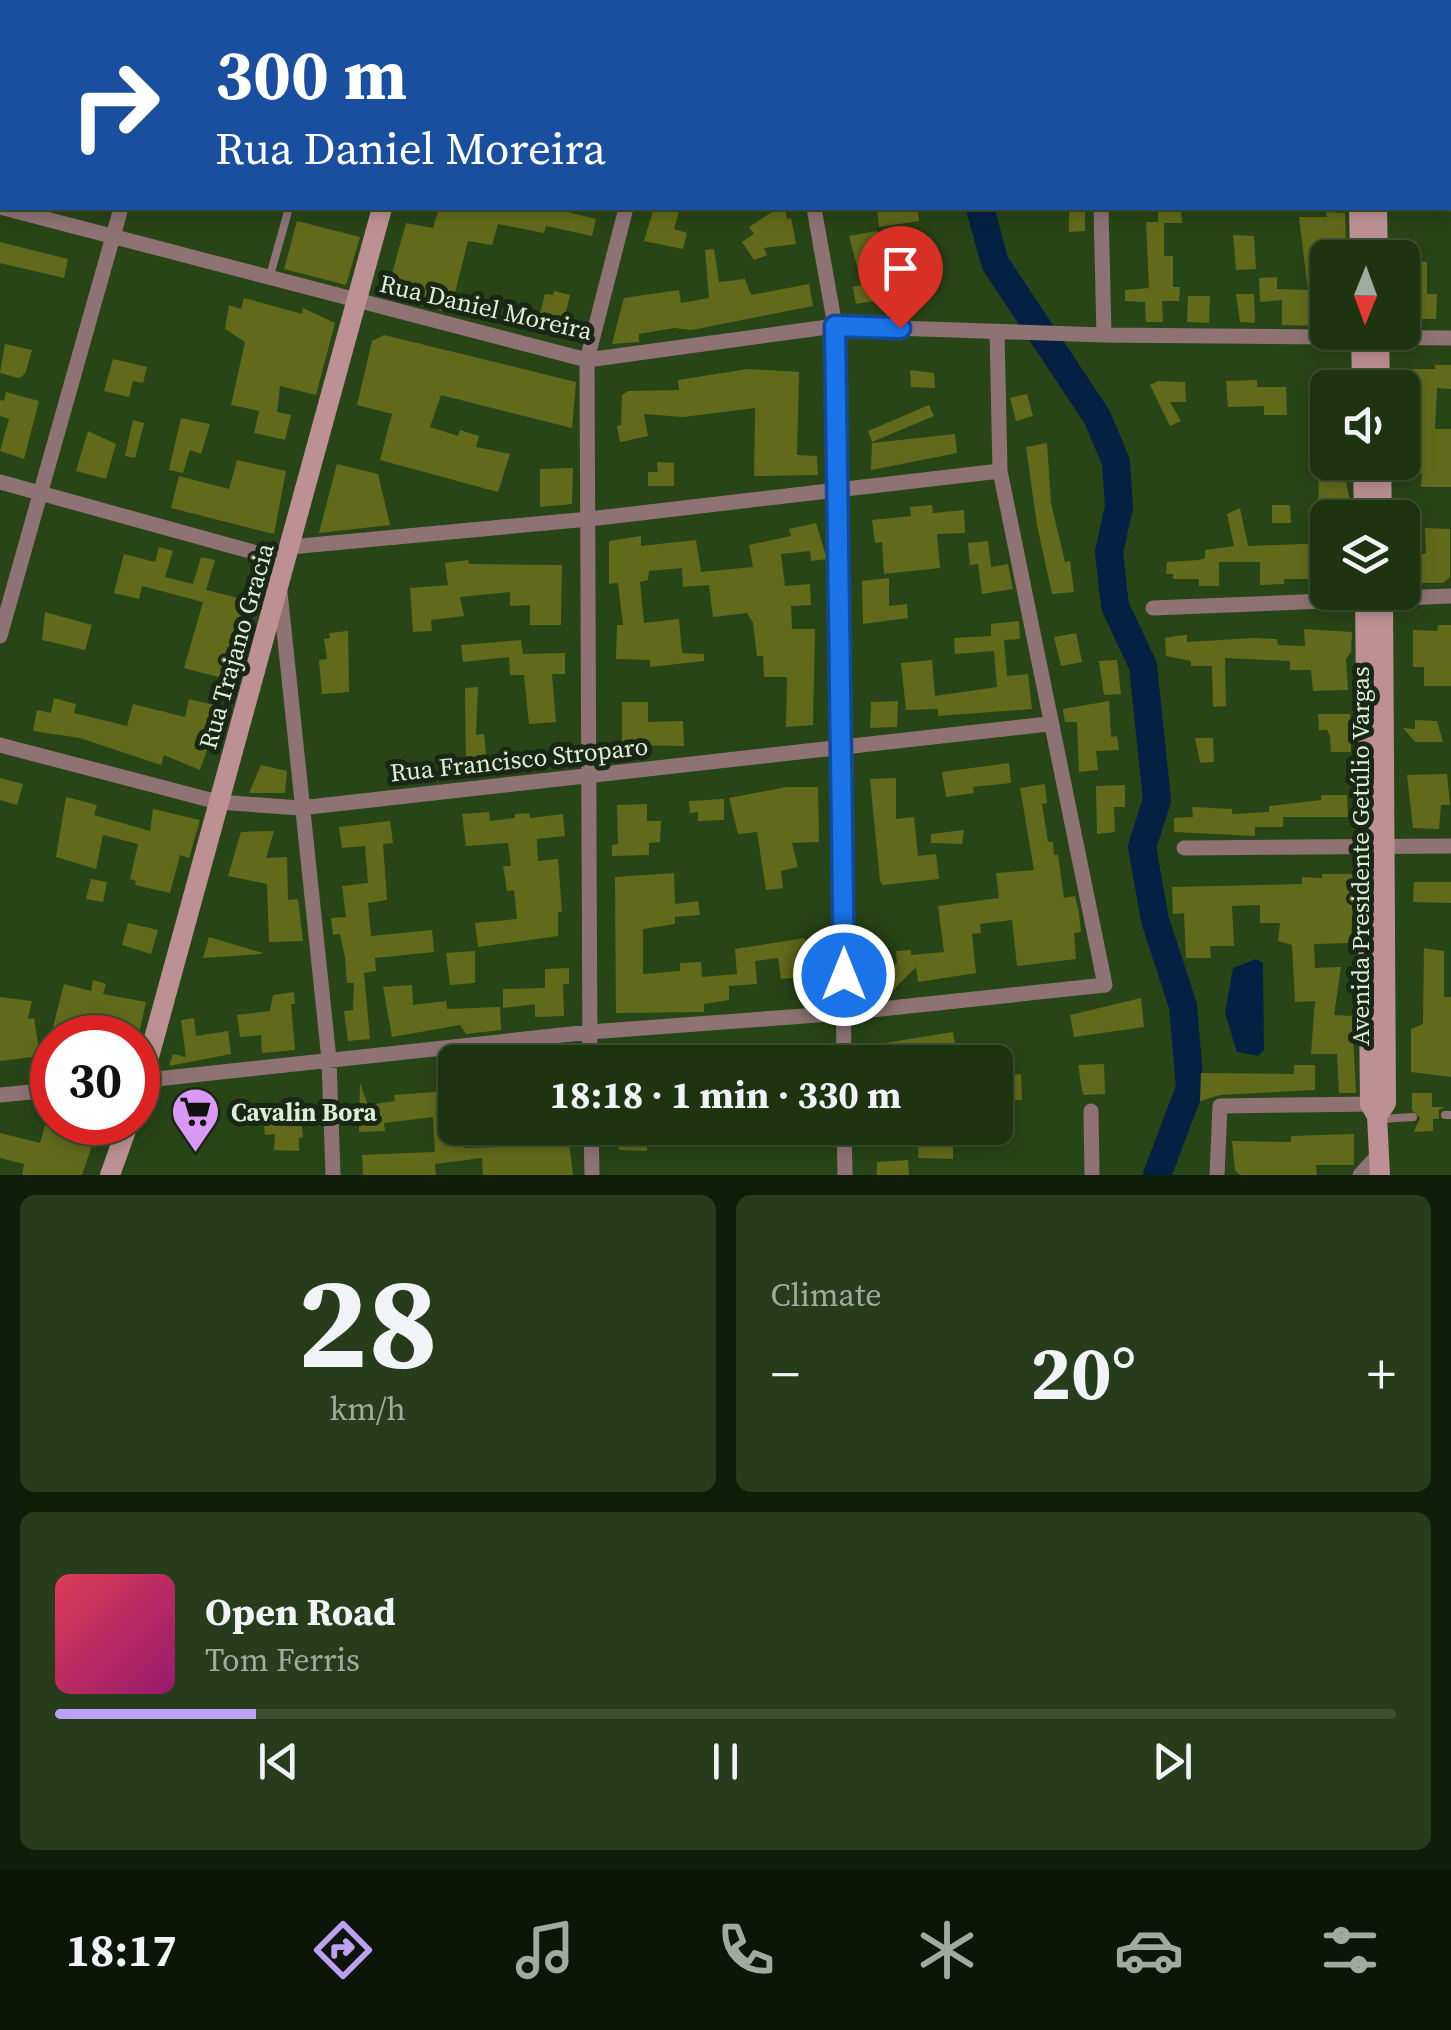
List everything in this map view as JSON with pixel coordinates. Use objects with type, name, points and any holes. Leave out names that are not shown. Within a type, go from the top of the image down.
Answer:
[{"type":"main road","name":"Rua Trajano Gracia","points":[[159,1015],[356,303],[377,210]]},
{"type":"main road","points":[[1359,210],[1360,240]]},
{"type":"main road","points":[[1377,210],[1378,240]]},
{"type":"main road","name":"Avenida Presidente Getúlio Vargas","points":[[1374,610],[1380,1164]]},
{"type":"main road","points":[[110,1175],[121,1145]]},
{"type":"street","name":"Rua Daniel Moreira","points":[[11,210],[356,303],[587,360],[835,326],[1104,335],[1310,336]]},
{"type":"street","points":[[0,636],[120,210]]},
{"type":"street","points":[[590,1045],[587,360],[625,210]]},
{"type":"street","points":[[814,210],[835,326],[844,1045]]},
{"type":"street","points":[[1101,210],[1104,335]]},
{"type":"street","points":[[160,1084],[329,1059],[590,1032],[844,1013],[1105,985],[1048,724],[1000,471],[997,332]]},
{"type":"street","name":"Rua Daniel Moreira","points":[[1420,337],[1451,338]]},
{"type":"street","points":[[0,482],[288,554],[1000,471]]},
{"type":"street","points":[[279,585],[329,1059],[333,1175]]},
{"type":"street","points":[[1420,596],[1451,596]]},
{"type":"street","points":[[1153,608],[1310,599]]},
{"type":"street","name":"Rua Francisco Stroparo","points":[[0,745],[218,802],[300,808],[1048,724]]},
{"type":"street","points":[[1184,848],[1451,846]]},
{"type":"street","points":[[0,1095],[30,1092]]},
{"type":"street","points":[[1217,1175],[1220,1106],[1378,1110]]},
{"type":"street","points":[[1090,1110],[1092,1175]]},
{"type":"street","points":[[592,1145],[592,1175]]},
{"type":"street","points":[[844,1145],[844,1175]]},
{"type":"street","points":[[1360,1175],[1380,1164]]},
{"type":"lane","points":[[268,279],[288,210]]},
{"type":"lane","points":[[1378,1110],[1413,1117]]},
{"type":"water","points":[[1256,959],[1263,963],[1264,1050],[1258,1056],[1237,1052],[1225,1013],[1233,968]]},
{"type":"building","points":[[438,210],[560,210],[596,219],[592,236],[546,226],[544,233],[498,224],[492,245],[468,241],[450,313],[389,297],[387,292],[406,223],[433,228]]},
{"type":"building","points":[[653,210],[679,210],[674,229],[687,233],[683,249],[644,241]]},
{"type":"building","points":[[775,210],[785,210],[796,244],[764,248],[767,255],[754,260],[742,242],[754,234],[749,227]]},
{"type":"building","points":[[877,210],[918,210],[919,221],[879,227]]},
{"type":"building","points":[[1069,210],[1085,210],[1085,231],[1069,232]]},
{"type":"building","points":[[1158,210],[1181,210],[1182,223],[1164,223],[1164,256],[1173,256],[1173,287],[1180,287],[1179,301],[1162,301],[1163,322],[1146,322],[1145,302],[1125,301],[1125,290],[1149,288],[1146,222],[1158,222]]},
{"type":"building","points":[[1326,212],[1345,213],[1346,240],[1310,240],[1310,326],[1282,325],[1282,300],[1260,302],[1259,278],[1277,277],[1277,289],[1308,290],[1299,217],[1327,217]]},
{"type":"building","points":[[297,221],[360,237],[346,285],[284,269]]},
{"type":"building","points":[[877,231],[886,299],[856,304],[853,287],[862,285],[849,236]]},
{"type":"building","points":[[1233,235],[1254,236],[1256,269],[1236,270]]},
{"type":"building","points":[[0,242],[68,259],[64,278],[0,263]]},
{"type":"building","points":[[714,249],[719,282],[745,279],[751,295],[809,284],[813,306],[691,330],[674,328],[639,334],[639,342],[612,344],[624,298],[679,290],[681,303],[709,298],[705,250]]},
{"type":"building","points":[[1420,262],[1427,262],[1427,294],[1437,294],[1436,319],[1420,319]]},
{"type":"building","points":[[554,291],[570,295],[561,331],[537,326],[545,294],[553,295]]},
{"type":"building","points":[[1236,294],[1254,294],[1255,323],[1240,322]]},
{"type":"building","points":[[1188,296],[1210,296],[1209,323],[1187,322]]},
{"type":"building","points":[[244,298],[302,314],[303,308],[335,323],[316,395],[280,386],[277,412],[291,415],[285,440],[254,433],[259,411],[231,405],[245,342],[225,329],[229,305],[241,309]]},
{"type":"building","points":[[384,335],[576,382],[572,428],[441,395],[430,427],[458,436],[460,430],[479,436],[476,447],[510,454],[498,492],[380,460],[392,414],[357,405],[372,341]]},
{"type":"building","points":[[5,344],[32,350],[25,374],[19,378],[0,373]]},
{"type":"building","points":[[113,359],[147,367],[143,383],[133,381],[129,397],[104,391]]},
{"type":"building","points":[[1435,365],[1451,365],[1451,389],[1437,388],[1435,429],[1451,429],[1451,487],[1421,487],[1420,370],[1410,369],[1435,369]]},
{"type":"building","points":[[748,369],[799,372],[797,455],[817,456],[818,475],[754,476],[755,408],[683,417],[644,414],[648,436],[620,442],[617,426],[621,425],[622,395],[628,391],[679,390],[678,380]]},
{"type":"building","points":[[910,370],[934,373],[935,388],[911,387]]},
{"type":"building","points":[[1257,380],[1257,387],[1286,387],[1287,415],[1264,415],[1264,406],[1228,407],[1226,381]]},
{"type":"building","points":[[1158,381],[1185,382],[1186,402],[1170,402],[1181,421],[1170,426],[1150,385]]},
{"type":"building","points":[[6,392],[39,401],[24,459],[0,451],[9,419],[0,416],[0,400],[4,401]]},
{"type":"building","points":[[1027,394],[1033,416],[1016,421],[1010,398]]},
{"type":"building","points":[[929,405],[934,416],[872,442],[868,431]]},
{"type":"building","points":[[181,418],[210,424],[201,454],[190,450],[183,473],[169,470]]},
{"type":"building","points":[[133,420],[144,423],[135,458],[125,456]]},
{"type":"building","points":[[88,431],[116,444],[106,479],[76,471]]},
{"type":"building","points":[[955,434],[957,453],[871,470],[872,443]]},
{"type":"building","points":[[1047,443],[1051,503],[1065,562],[1070,561],[1074,592],[1052,594],[1037,525],[1026,447]]},
{"type":"building","points":[[237,460],[286,471],[274,534],[171,508],[179,476],[229,489]]},
{"type":"building","points":[[657,462],[674,463],[674,486],[648,486],[648,472],[658,472]]},
{"type":"building","points":[[337,464],[378,474],[390,525],[319,533]]},
{"type":"building","points":[[573,468],[572,504],[540,507],[540,469]]},
{"type":"building","points":[[1318,480],[1346,480],[1350,500],[1319,500]]},
{"type":"building","points":[[932,505],[933,513],[964,510],[965,533],[937,534],[940,568],[884,574],[882,542],[875,543],[872,520],[911,516],[910,507]]},
{"type":"building","points":[[1272,505],[1290,505],[1291,523],[1272,523]]},
{"type":"building","points":[[1240,508],[1248,546],[1310,544],[1309,579],[1284,579],[1284,584],[1260,585],[1260,562],[1219,562],[1219,586],[1199,586],[1199,579],[1173,579],[1173,574],[1166,574],[1167,562],[1199,560],[1205,558],[1205,550],[1234,546],[1227,514]]},
{"type":"building","points":[[816,523],[827,559],[811,561],[810,551],[781,554],[785,586],[810,584],[811,605],[791,606],[792,629],[815,629],[813,725],[786,727],[787,677],[764,677],[763,656],[757,656],[753,623],[747,613],[713,617],[709,585],[683,587],[682,568],[649,571],[648,580],[640,582],[644,623],[679,619],[682,653],[704,654],[704,661],[650,667],[650,660],[616,659],[617,625],[623,625],[618,583],[609,584],[609,541],[641,536],[641,546],[696,540],[701,572],[753,567],[749,545],[791,536],[789,529]]},
{"type":"building","points":[[1425,528],[1450,529],[1450,577],[1443,583],[1420,583],[1420,555],[1426,553]]},
{"type":"building","points":[[988,541],[991,567],[1008,564],[1013,589],[982,594],[978,564],[970,565],[968,543]]},
{"type":"building","points":[[159,547],[173,551],[165,577],[193,584],[201,557],[215,560],[206,590],[258,603],[255,617],[248,615],[239,651],[230,649],[222,678],[184,668],[203,602],[142,586],[139,599],[114,593],[124,554],[155,562]]},
{"type":"building","points":[[468,560],[469,564],[562,565],[561,625],[530,625],[530,605],[510,606],[510,592],[460,597],[464,616],[431,620],[432,631],[413,632],[410,588],[448,585],[445,563]]},
{"type":"building","points":[[889,578],[889,606],[907,604],[908,618],[863,624],[862,581]]},
{"type":"building","points":[[45,612],[92,625],[85,650],[42,640]]},
{"type":"building","points":[[1019,621],[1020,639],[1004,640],[1007,676],[1028,674],[1032,709],[938,716],[938,709],[906,710],[901,663],[932,660],[935,696],[997,687],[994,651],[955,654],[954,638],[991,636],[991,624]]},
{"type":"building","points":[[1438,625],[1451,625],[1451,686],[1424,686],[1424,667],[1413,667],[1413,630],[1437,631]]},
{"type":"building","points":[[1304,629],[1352,632],[1351,652],[1346,659],[1348,690],[1313,691],[1311,670],[1290,670],[1290,661],[1225,658],[1226,706],[1213,707],[1212,666],[1191,666],[1191,661],[1166,656],[1165,638],[1187,635],[1187,642],[1277,639],[1278,645],[1305,646]]},
{"type":"building","points":[[348,631],[349,692],[322,694],[319,660],[327,659],[324,639],[330,638],[329,633]]},
{"type":"building","points":[[1076,633],[1082,662],[1061,666],[1054,637]]},
{"type":"building","points":[[521,640],[523,654],[565,653],[565,674],[552,674],[556,722],[529,724],[524,675],[510,675],[509,657],[463,662],[461,645]]},
{"type":"building","points":[[1117,660],[1121,694],[1104,695],[1099,661]]},
{"type":"building","points":[[478,687],[476,735],[484,734],[487,763],[466,765],[465,688]]},
{"type":"building","points":[[54,698],[76,704],[74,713],[127,726],[133,704],[185,717],[189,699],[222,707],[200,770],[164,755],[161,765],[80,738],[33,731],[37,710],[51,713]]},
{"type":"building","points":[[898,701],[897,727],[870,728],[871,702]]},
{"type":"building","points":[[1109,701],[1111,737],[1117,736],[1119,750],[1096,751],[1098,770],[1079,772],[1077,722],[1065,722],[1063,709]]},
{"type":"building","points":[[622,702],[648,702],[648,722],[683,721],[684,746],[622,745]]},
{"type":"building","points":[[1318,714],[1350,714],[1351,752],[1331,752],[1327,730],[1319,730]]},
{"type":"building","points":[[1415,720],[1437,721],[1443,742],[1415,742],[1403,728],[1415,729]]},
{"type":"building","points":[[1195,738],[1213,738],[1214,762],[1200,763]]},
{"type":"building","points":[[1009,763],[1011,783],[973,787],[974,793],[946,797],[942,772]]},
{"type":"building","points":[[261,765],[287,771],[285,793],[249,793]]},
{"type":"building","points":[[1447,774],[1450,805],[1441,805],[1439,829],[1413,828],[1407,775]]},
{"type":"building","points":[[0,778],[23,784],[17,805],[0,800]]},
{"type":"building","points":[[896,778],[896,819],[914,817],[918,856],[936,854],[939,879],[883,885],[880,881],[870,779]]},
{"type":"building","points":[[1045,784],[1047,803],[1042,804],[1048,842],[1053,842],[1054,855],[1058,855],[1064,898],[1075,896],[1079,913],[1081,932],[1074,933],[1076,959],[1017,966],[1012,920],[980,924],[981,933],[972,934],[976,973],[918,982],[916,967],[892,991],[868,993],[865,969],[897,964],[896,951],[911,950],[911,955],[944,952],[938,906],[999,898],[996,873],[1034,870],[1020,788]]},
{"type":"building","points":[[1125,785],[1125,807],[1114,807],[1115,832],[1097,834],[1096,786]]},
{"type":"building","points":[[787,787],[818,787],[819,842],[792,843],[798,867],[781,871],[783,888],[766,890],[757,832],[738,834],[729,798]]},
{"type":"building","points":[[1321,795],[1347,795],[1348,817],[1283,817],[1283,827],[1255,827],[1255,836],[1174,832],[1174,818],[1193,817],[1192,807],[1232,809],[1232,814],[1269,812],[1269,806],[1321,800]]},
{"type":"building","points":[[66,797],[97,805],[94,815],[150,831],[153,809],[200,820],[189,858],[180,855],[170,893],[135,885],[136,881],[130,879],[138,844],[103,835],[96,869],[56,857]]},
{"type":"building","points":[[724,799],[724,820],[698,821],[698,812],[690,813],[689,801]]},
{"type":"building","points":[[647,804],[647,821],[661,821],[660,842],[649,843],[649,855],[612,856],[612,845],[618,844],[617,805]]},
{"type":"building","points":[[489,812],[490,821],[515,818],[515,814],[529,813],[530,818],[563,814],[565,836],[537,839],[538,861],[558,859],[562,912],[558,912],[558,936],[478,947],[475,923],[517,919],[514,890],[507,891],[503,866],[511,866],[508,843],[466,846],[462,814]]},
{"type":"building","points":[[390,821],[393,843],[383,844],[387,900],[368,903],[371,936],[432,930],[434,952],[375,958],[376,971],[364,973],[370,1039],[348,1041],[344,1011],[353,1010],[354,983],[347,983],[340,934],[333,935],[331,918],[346,917],[342,886],[368,883],[365,846],[342,848],[339,827]]},
{"type":"building","points":[[964,830],[962,844],[931,843],[931,834]]},
{"type":"building","points":[[274,831],[266,858],[287,857],[288,900],[298,899],[303,941],[269,942],[267,884],[228,876],[241,832]]},
{"type":"building","points":[[674,873],[675,904],[698,901],[700,915],[675,917],[675,924],[643,929],[643,974],[680,971],[680,963],[701,962],[702,977],[737,974],[735,949],[805,938],[813,976],[781,979],[778,958],[755,961],[757,984],[729,986],[729,1000],[704,1004],[704,1012],[616,1013],[615,877]]},
{"type":"building","points":[[1322,874],[1354,874],[1351,943],[1314,944],[1315,968],[1341,967],[1334,1015],[1352,1016],[1356,1093],[1339,1093],[1337,1054],[1311,1054],[1315,1001],[1295,1002],[1292,945],[1278,941],[1280,923],[1260,923],[1260,905],[1232,906],[1234,946],[1210,946],[1211,958],[1186,958],[1184,913],[1173,914],[1172,887],[1302,884],[1302,877],[1322,878]]},
{"type":"building","points":[[91,879],[107,882],[103,902],[86,899]]},
{"type":"building","points":[[1414,882],[1451,882],[1451,903],[1413,902]]},
{"type":"building","points":[[128,923],[158,930],[151,954],[122,945]]},
{"type":"building","points":[[209,937],[263,953],[203,958]]},
{"type":"building","points":[[1424,948],[1444,951],[1444,997],[1451,997],[1451,1077],[1411,1072],[1411,1029],[1423,1024]]},
{"type":"building","points":[[475,951],[475,983],[450,985],[446,953]]},
{"type":"building","points":[[569,968],[569,984],[563,984],[564,1016],[535,1017],[535,1004],[503,1008],[503,989],[545,988],[545,969]]},
{"type":"building","points":[[93,980],[106,984],[103,994],[146,1002],[143,1015],[56,1015],[64,984],[91,991]]},
{"type":"building","points":[[412,985],[413,1005],[446,1001],[447,1009],[500,1007],[501,1030],[466,1034],[460,1025],[392,1037],[383,987]]},
{"type":"building","points":[[294,992],[295,1004],[291,1004],[295,1050],[262,1053],[261,1035],[240,1037],[237,1015],[270,1011],[273,995]]},
{"type":"building","points":[[0,997],[32,1001],[28,1019],[30,1057],[0,1061]]},
{"type":"building","points":[[1141,998],[1144,1027],[1074,1037],[1070,1015]]},
{"type":"building","points":[[194,1018],[196,1036],[228,1031],[231,1054],[169,1066],[173,1054],[186,1057],[181,1020]]},
{"type":"building","points":[[953,1032],[955,1045],[878,1045]]},
{"type":"building","points":[[1104,1064],[1105,1094],[1083,1095],[1078,1065]]},
{"type":"building","points":[[1294,1065],[1315,1065],[1315,1090],[1220,1095],[1200,1101],[1201,1073],[1294,1074]]},
{"type":"building","points":[[1021,1074],[1022,1100],[1013,1100],[1013,1075]]},
{"type":"building","points":[[360,1083],[368,1105],[395,1101],[394,1095],[438,1092],[438,1145],[569,1145],[573,1175],[483,1175],[482,1158],[435,1164],[436,1175],[363,1175],[362,1155],[435,1152],[433,1117],[384,1123],[385,1131],[359,1132]]},
{"type":"building","points":[[1412,1093],[1432,1093],[1432,1107],[1445,1107],[1439,1110],[1439,1119],[1433,1119],[1433,1131],[1414,1132],[1420,1118],[1412,1110]]},
{"type":"building","points":[[299,1107],[303,1137],[299,1138],[299,1151],[274,1150],[275,1134],[265,1135],[262,1112]]},
{"type":"building","points":[[0,1133],[30,1140],[30,1145],[92,1145],[82,1175],[22,1175],[24,1164],[0,1158]]},
{"type":"building","points":[[1354,1134],[1354,1165],[1316,1165],[1317,1175],[1240,1175],[1235,1170],[1232,1141],[1291,1142],[1291,1136]]},
{"type":"building","points":[[619,1145],[647,1145],[647,1151],[619,1150]]},
{"type":"building","points":[[919,1145],[953,1145],[953,1159],[918,1158]]},
{"type":"building","points":[[908,1160],[909,1175],[877,1175],[877,1162]]},
{"type":"waterway","points":[[981,210],[995,263],[1097,417],[1116,462],[1119,507],[1109,552],[1115,606],[1143,666],[1157,800],[1142,847],[1155,920],[1183,1006],[1190,1088],[1157,1175]]},
{"type":"place","name":"Cavalin Bora","points":[[196,1154]]},
{"type":"route","points":[[844,975],[835,326],[900,328]]}]
